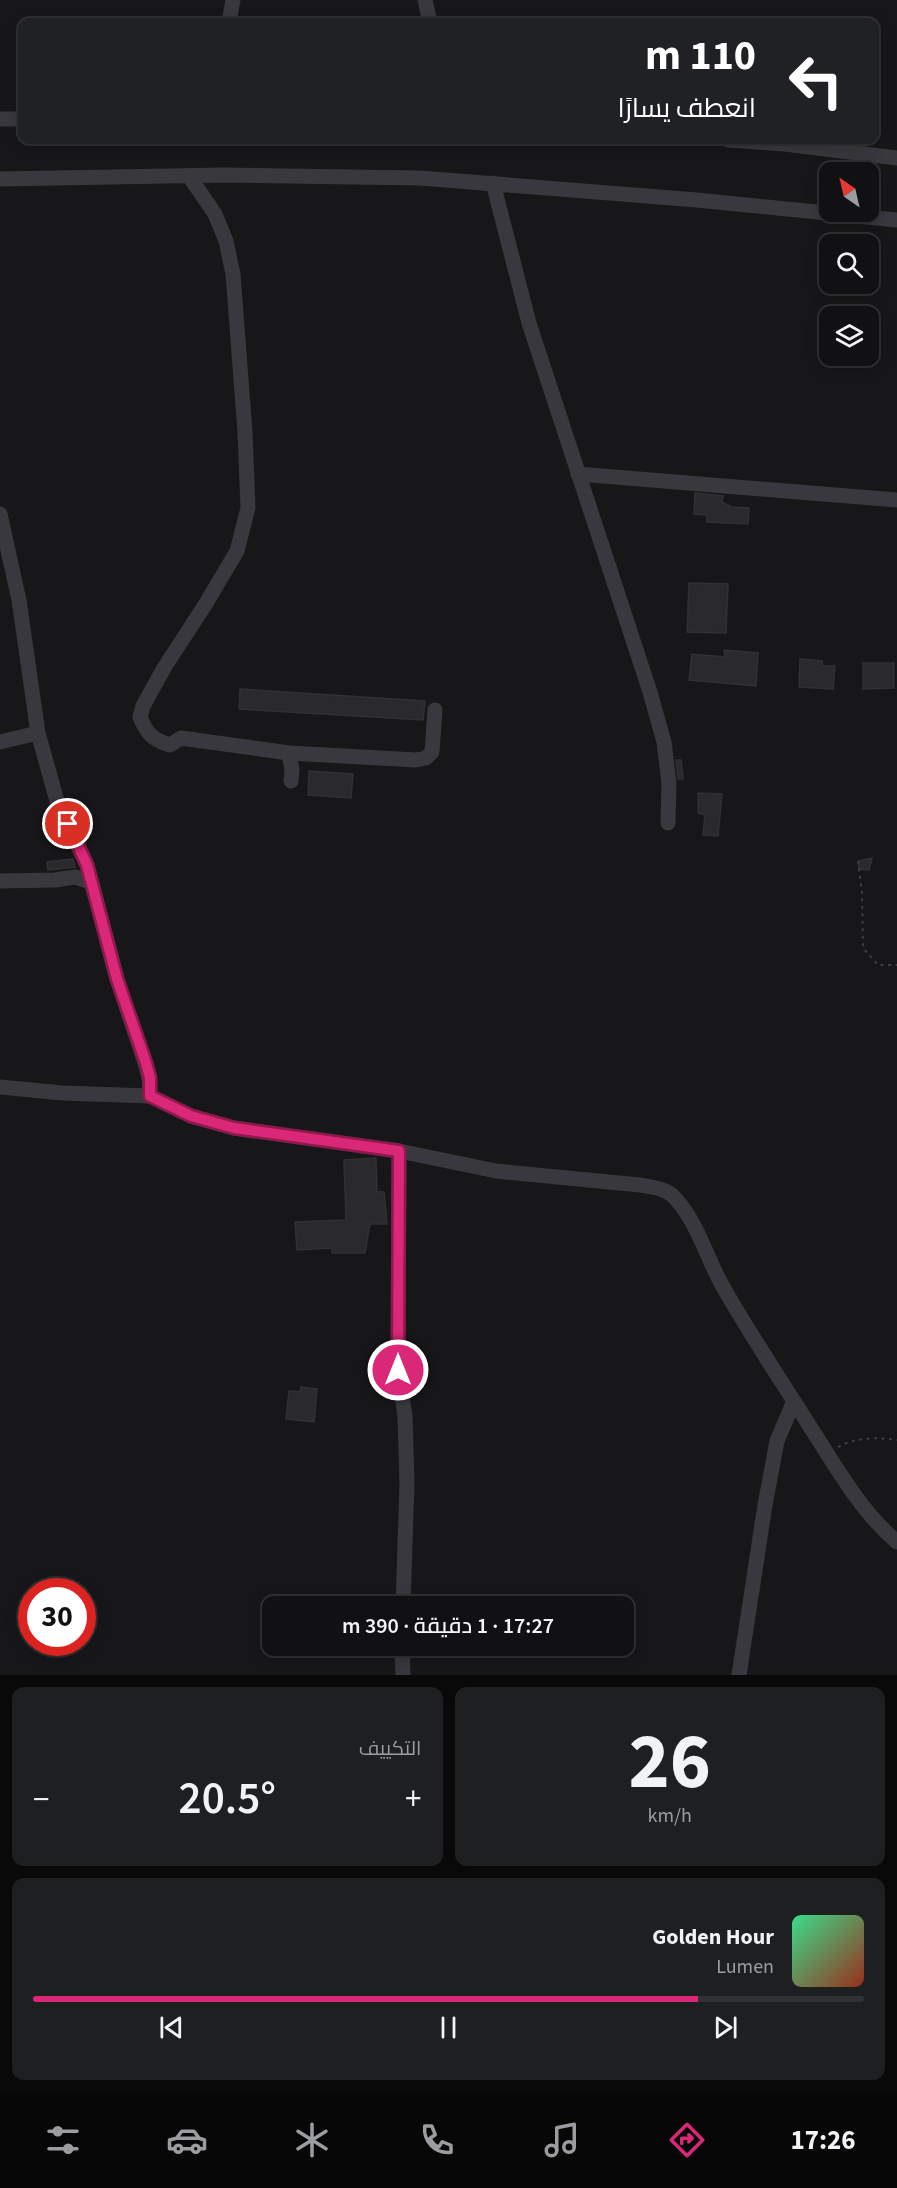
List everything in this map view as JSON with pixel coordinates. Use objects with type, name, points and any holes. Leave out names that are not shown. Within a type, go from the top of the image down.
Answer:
[{"type":"street","points":[[230,18],[233,0]]},
{"type":"street","points":[[425,0],[429,18]]},
{"type":"street","points":[[0,119],[18,119]]},
{"type":"street","points":[[785,144],[897,158]]},
{"type":"street","points":[[189,176],[215,214],[226,241],[233,274],[245,432],[248,508],[237,551],[143,706],[140,717],[150,736],[170,745],[180,738],[289,753],[416,760],[426,758],[432,752],[435,710]]},
{"type":"street","points":[[0,179],[189,176],[420,178],[730,203],[897,220]]},
{"type":"street","points":[[493,183],[529,323],[650,692],[664,742],[669,783],[668,823]]},
{"type":"street","points":[[578,474],[897,500]]},
{"type":"street","points":[[0,514],[19,600],[38,733],[57,801],[87,865],[117,979],[146,1063],[150,1078],[150,1096]]},
{"type":"street","points":[[0,742],[38,733]]},
{"type":"street","points":[[289,753],[291,781]]},
{"type":"street","points":[[0,880],[55,880],[75,877],[91,882]]},
{"type":"street","points":[[0,1087],[62,1093],[150,1096],[191,1116],[234,1128],[399,1151],[496,1171],[640,1185],[660,1189],[672,1195],[691,1221],[734,1307],[827,1453],[882,1529],[897,1542]]},
{"type":"street","points":[[399,1151],[398,1370],[405,1416],[407,1484],[403,1596]]},
{"type":"street","points":[[739,1675],[777,1441],[794,1401]]},
{"type":"street","points":[[402,1656],[403,1675]]},
{"type":"path","points":[[858,861],[862,893],[863,948],[878,965],[897,965]]},
{"type":"path","points":[[827,1453],[847,1442],[875,1437],[897,1440]]},
{"type":"building","points":[[695,493],[723,496],[722,502],[731,507],[749,508],[748,524],[707,522],[707,515],[694,514]]},
{"type":"building","points":[[689,583],[728,584],[726,633],[687,632]]},
{"type":"building","points":[[724,650],[758,653],[756,686],[689,680],[692,654],[725,657]]},
{"type":"building","points":[[800,659],[822,661],[822,666],[835,666],[833,689],[799,687]]},
{"type":"building","points":[[863,663],[894,663],[894,688],[863,689]]},
{"type":"building","points":[[240,689],[425,701],[423,720],[239,709]]},
{"type":"building","points":[[676,760],[681,760],[683,779],[678,779]]},
{"type":"building","points":[[309,771],[353,774],[351,798],[308,795]]},
{"type":"building","points":[[698,793],[722,794],[718,836],[703,835],[705,815],[698,813]]},
{"type":"building","points":[[872,858],[869,870],[859,869],[858,861]]},
{"type":"building","points":[[73,859],[75,867],[48,870],[47,862]]},
{"type":"building","points":[[376,1158],[377,1192],[384,1192],[387,1224],[370,1224],[365,1253],[332,1253],[332,1248],[297,1250],[295,1222],[346,1220],[344,1160]]},
{"type":"building","points":[[301,1387],[317,1389],[314,1422],[286,1419],[289,1391],[300,1392]]},
{"type":"route","points":[[68,824],[87,865],[117,979],[146,1063],[150,1078],[150,1096],[191,1116],[234,1128],[399,1151],[398,1370]]}]
